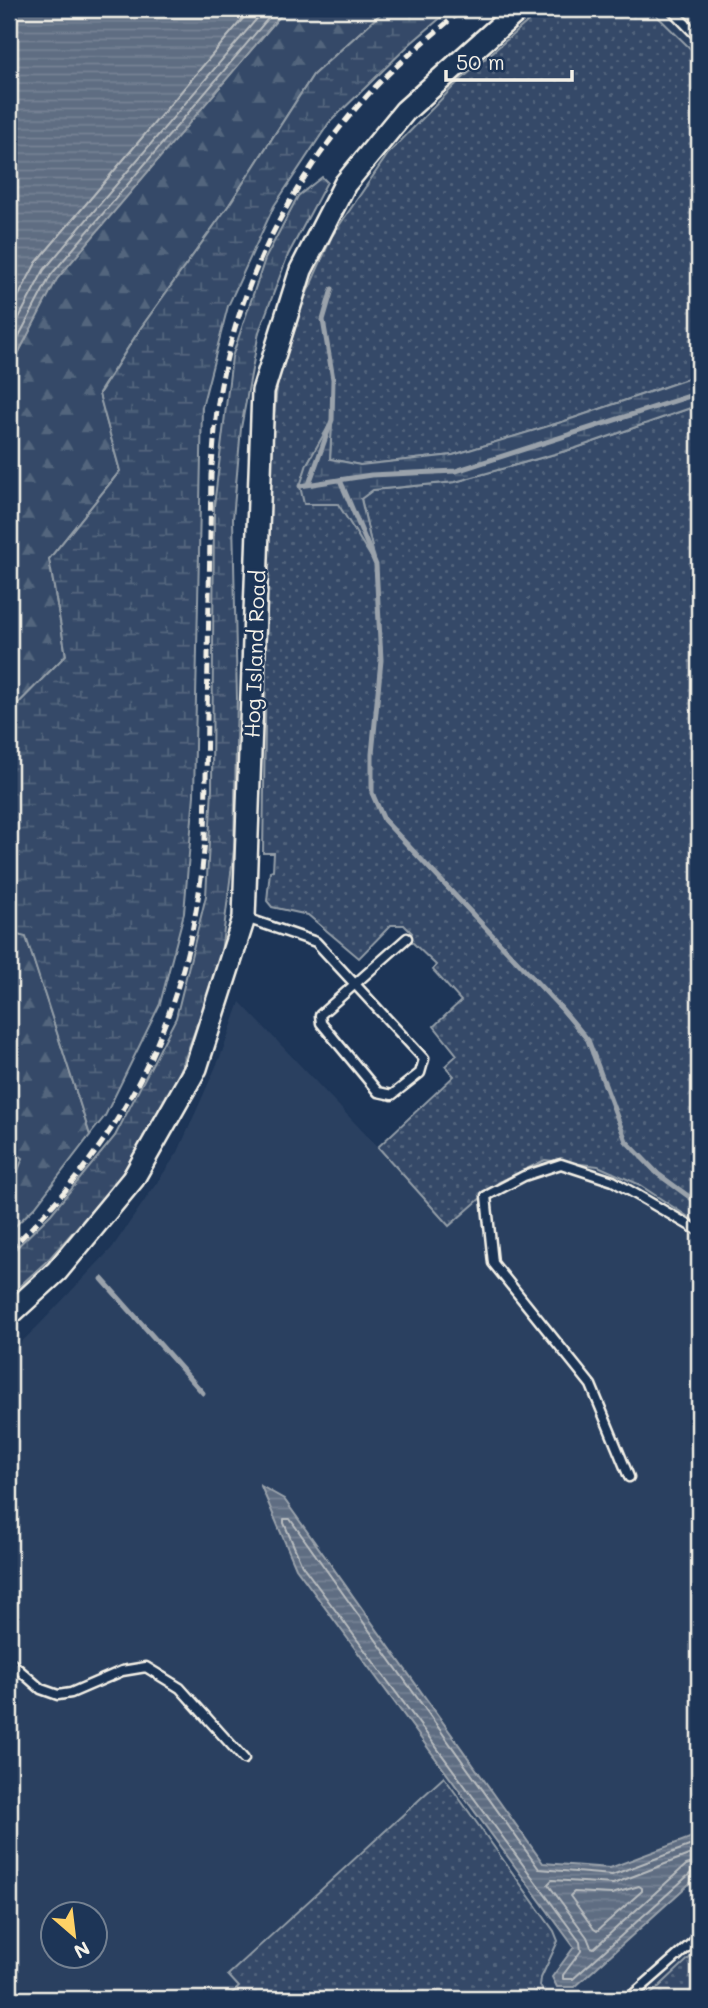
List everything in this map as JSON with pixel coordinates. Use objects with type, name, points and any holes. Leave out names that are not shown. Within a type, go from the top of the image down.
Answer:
[{"type":"street","name":"Hog Island Road","points":[[9,1315],[57,1271],[133,1179],[196,1068],[244,918],[263,391],[301,270],[345,184],[405,111],[519,9]]},
{"type":"lane","points":[[671,9],[699,38]]},
{"type":"lane","points":[[244,918],[316,942],[354,983],[424,1059],[420,1073],[392,1095],[378,1092],[321,1023],[320,1015],[354,983],[407,938]]},
{"type":"lane","points":[[629,1477],[591,1385],[493,1263],[486,1196],[524,1176],[561,1164],[613,1181],[699,1231]]},
{"type":"lane","points":[[9,1661],[41,1689],[58,1695],[71,1693],[122,1671],[146,1667],[180,1688],[244,1759]]},
{"type":"lane","points":[[628,1999],[699,1937]]},
{"type":"shaded area","points":[[565,9],[699,9],[699,1999],[9,1999],[9,1354],[112,1248],[178,1152],[221,1055],[240,1002],[409,1180],[561,1037]]},
{"type":"green space","points":[[286,9],[386,9],[313,75],[229,205],[140,329],[99,393],[120,471],[49,559],[66,655],[9,713],[9,371],[56,279]]},
{"type":"green space","points":[[386,9],[451,9],[410,44],[329,123],[274,206],[228,306],[202,407],[194,795],[184,913],[160,1004],[105,1116],[90,1135],[26,937],[9,933],[9,713],[66,655],[49,559],[120,471],[99,394],[140,329],[229,205],[313,75]]},
{"type":"green space","points":[[542,9],[650,9],[699,57],[699,375],[565,421],[453,455],[360,465],[330,459],[332,422],[307,464],[338,503],[375,562],[361,498],[373,490],[455,482],[576,448],[699,405],[699,1224],[638,1184],[598,1166],[545,1160],[499,1182],[449,1226],[378,1147],[454,1076],[445,1066],[457,1055],[434,1026],[461,1001],[433,970],[436,965],[411,941],[412,933],[404,925],[391,925],[359,958],[308,915],[272,907],[267,901],[274,853],[263,853],[269,462],[278,378],[299,311],[332,236],[388,154],[456,84]]},
{"type":"green space","points":[[322,177],[327,182],[288,255],[259,332],[241,428],[233,519],[237,697],[234,849],[220,961],[175,1086],[117,1182],[49,1259],[9,1296],[9,1255],[51,1214],[115,1136],[176,1018],[206,896],[212,788],[214,506],[232,357],[265,259],[298,196]]},
{"type":"green space","points":[[699,375],[699,405],[576,448],[455,482],[373,490],[361,499],[376,565],[338,504],[304,504],[300,486],[307,464],[332,420],[330,459],[360,465],[453,455],[565,421]]},
{"type":"green space","points":[[9,933],[26,936],[90,1135],[35,1207],[9,1232],[9,1192],[23,1158],[9,1148]]},
{"type":"green space","points":[[444,1777],[554,1931],[558,1941],[540,1986],[546,1996],[543,1999],[226,1999],[239,1987],[228,1975]]},
{"type":"green space","points":[[699,1949],[699,1999],[646,1999]]},
{"type":"water","points":[[9,9],[286,9],[57,279],[9,371]]},
{"type":"water","points":[[261,1486],[284,1499],[543,1863],[610,1868],[690,1838],[699,1829],[699,1875],[575,1987],[557,1987],[552,1977],[574,1947],[296,1568]]},
{"type":"waterway","points":[[309,484],[332,420],[333,379],[323,320],[332,289]]},
{"type":"waterway","points":[[300,486],[371,475],[456,471],[699,393]]},
{"type":"waterway","points":[[340,480],[376,565],[381,660],[372,754],[372,793],[384,820],[588,1040],[626,1141],[658,1174],[699,1204]]},
{"type":"waterway","points":[[102,1279],[203,1393]]},
{"type":"railway","points":[[9,1250],[52,1206],[89,1161],[121,1113],[148,1064],[169,1012],[186,958],[198,900],[205,839],[211,475],[220,390],[242,305],[277,225],[323,150],[379,83],[463,9]]}]
